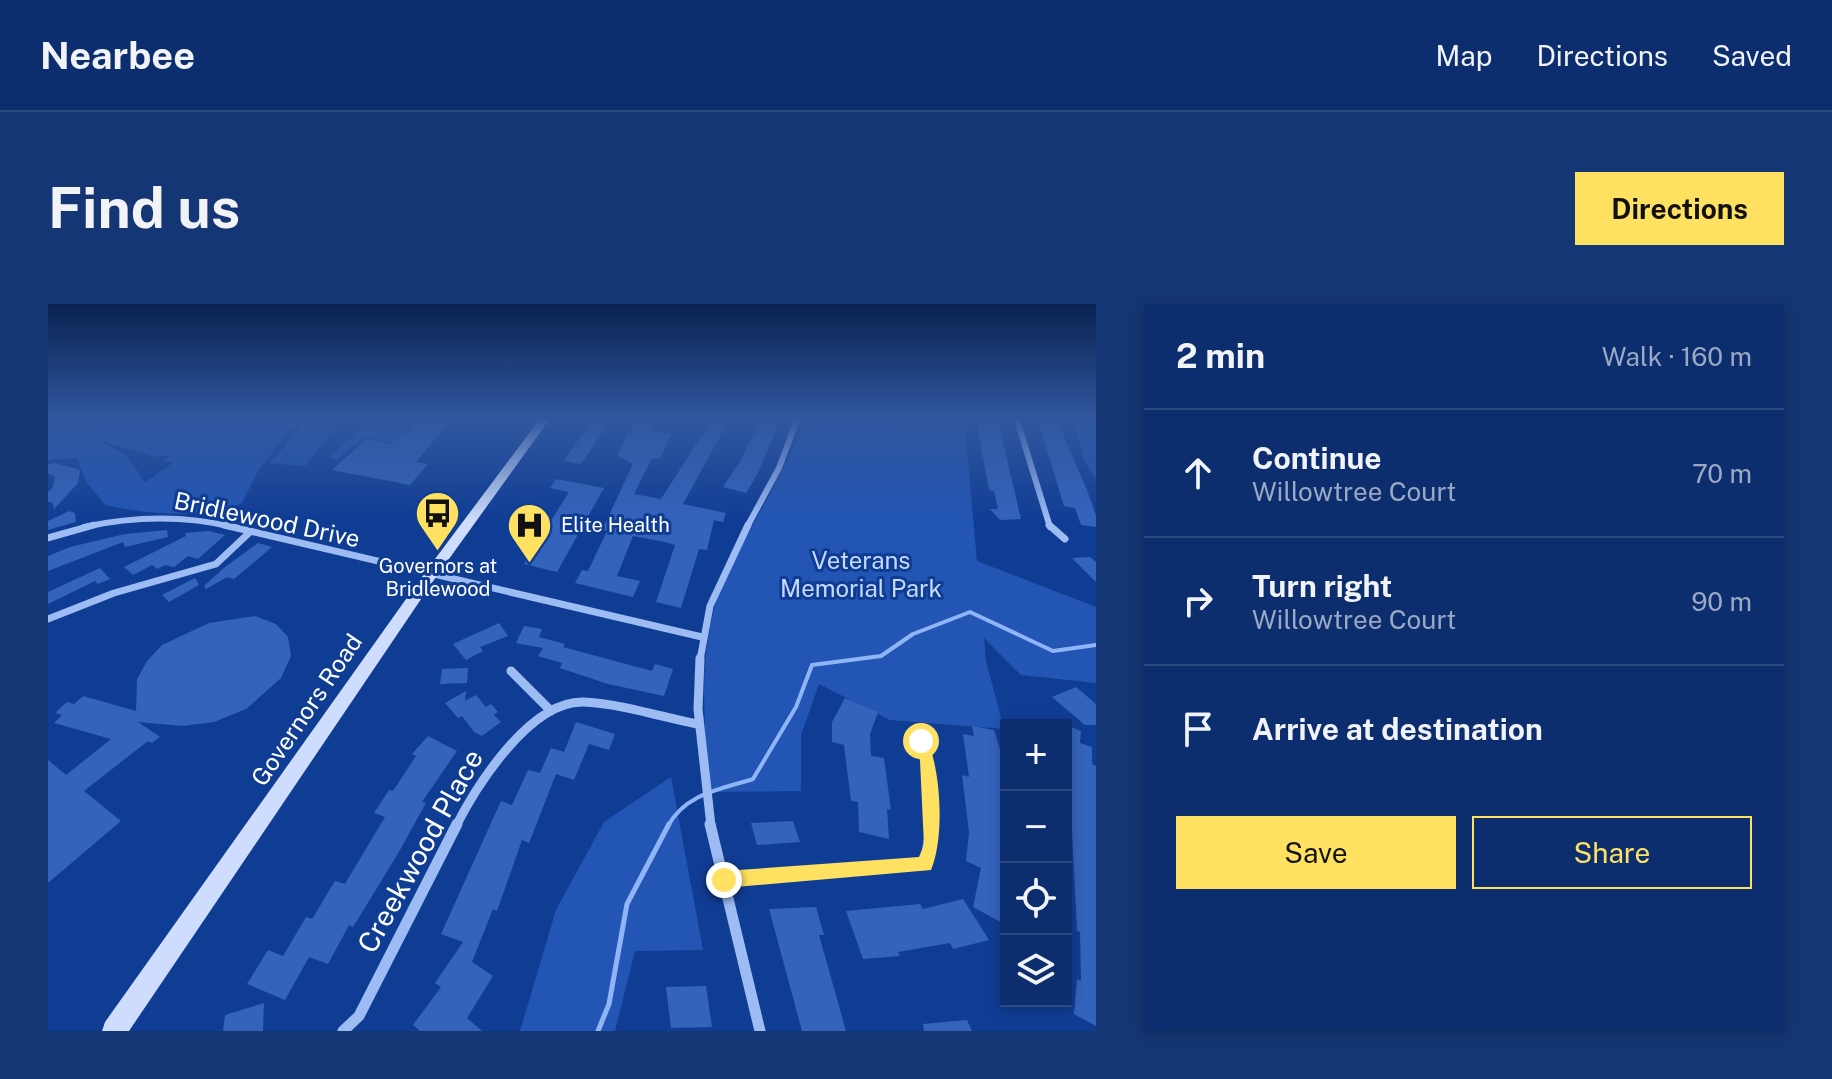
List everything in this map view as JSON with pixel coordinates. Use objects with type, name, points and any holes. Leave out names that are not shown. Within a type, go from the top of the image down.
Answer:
[{"type":"main road","name":"Governors Road","points":[[114,1031],[431,574],[519,454]]},
{"type":"street","points":[[760,1031],[724,880],[697,724],[702,637],[726,562],[774,485],[785,454]]},
{"type":"street","points":[[1027,454],[1049,526],[1065,539]]},
{"type":"street","name":"Bridlewood Drive","points":[[48,538],[103,522],[166,516],[251,531],[702,637]]},
{"type":"street","points":[[48,619],[114,593],[197,572],[216,564],[251,531]]},
{"type":"street","points":[[511,671],[551,711]]},
{"type":"street","name":"Creekwood Place","points":[[343,1031],[359,1016],[471,797],[500,754],[551,711],[581,702],[697,724]]},
{"type":"street","points":[[724,880],[925,864],[932,845],[927,761],[921,741]]},
{"type":"green space","points":[[48,454],[124,454],[145,482],[173,463],[163,462],[170,455],[156,457],[146,454],[271,454],[258,471],[242,503],[209,512],[174,514],[105,505],[86,481],[77,458],[48,460]]},
{"type":"green space","points":[[278,454],[315,454],[305,466],[270,463]]},
{"type":"green space","points":[[332,454],[344,454],[338,459],[329,457]]},
{"type":"green space","name":"Veterans Memorial Park","points":[[790,454],[967,454],[977,561],[1096,607],[1096,683],[1021,675],[984,638],[986,661],[1001,719],[1000,729],[890,720],[819,684],[801,735],[801,791],[711,792],[704,704],[707,645],[720,589]]},
{"type":"green space","points":[[1082,454],[1096,454],[1096,478]]},
{"type":"green space","points":[[671,777],[703,950],[635,951],[615,1031],[520,1031],[556,910],[604,822]]},
{"type":"building","points":[[350,454],[423,454],[416,462],[428,464],[410,485],[332,470]]},
{"type":"building","points":[[569,454],[588,454],[581,464],[564,461]]},
{"type":"building","points":[[662,454],[660,459],[652,458],[634,494],[661,499],[690,454],[710,454],[683,504],[726,513],[723,522],[714,520],[707,550],[699,549],[681,608],[656,602],[675,545],[665,542],[633,536],[617,576],[640,581],[633,597],[575,583],[582,570],[588,571],[607,531],[602,530],[633,464],[617,455]]},
{"type":"building","points":[[744,454],[766,454],[746,493],[723,487]]},
{"type":"building","points":[[982,454],[1006,454],[1021,519],[1000,520],[990,509],[998,509],[994,491],[989,490]]},
{"type":"building","points":[[1048,454],[1072,454],[1096,515],[1096,527],[1081,525],[1075,508],[1064,506]]},
{"type":"building","points":[[56,463],[80,470],[78,483],[54,509],[52,502],[48,502],[48,492],[53,487],[55,476],[48,474],[48,464]]},
{"type":"building","points":[[556,479],[604,488],[557,572],[524,564],[569,492],[550,488]]},
{"type":"building","points":[[69,511],[75,513],[76,522],[48,530],[48,521]]},
{"type":"building","points":[[167,530],[168,537],[125,547],[123,542],[48,571],[48,556],[70,547],[125,534]]},
{"type":"building","points":[[209,531],[225,535],[198,559],[188,556],[174,567],[165,565],[157,569],[152,565],[133,575],[124,567],[186,536],[185,533]]},
{"type":"building","points":[[258,543],[272,547],[234,579],[227,577],[206,589],[204,586],[225,567]]},
{"type":"building","points":[[1090,557],[1096,562],[1096,582],[1072,558]]},
{"type":"building","points":[[100,568],[110,579],[98,584],[95,581],[48,604],[48,592]]},
{"type":"building","points":[[195,578],[199,585],[169,602],[162,595]]},
{"type":"building","points":[[255,616],[276,624],[288,637],[291,656],[281,678],[246,709],[214,722],[182,726],[138,722],[160,737],[152,743],[148,741],[84,791],[121,821],[48,883],[48,760],[66,775],[111,739],[54,723],[62,715],[55,713],[67,702],[74,704],[83,696],[136,711],[137,679],[147,661],[162,645],[209,623]]},
{"type":"building","points":[[499,623],[508,636],[480,647],[483,651],[466,660],[453,644]]},
{"type":"building","points":[[524,626],[542,629],[539,637],[565,644],[563,647],[652,671],[655,664],[673,669],[664,696],[608,684],[560,668],[562,663],[538,656],[543,648],[516,643]]},
{"type":"building","points":[[468,668],[467,683],[440,684],[442,669]]},
{"type":"building","points":[[1076,687],[1096,704],[1096,725],[1085,725],[1052,697]]},
{"type":"building","points":[[466,691],[465,701],[476,695],[486,707],[491,704],[498,712],[494,715],[501,722],[482,736],[474,732],[462,716],[458,718],[445,703]]},
{"type":"building","points":[[845,698],[878,712],[870,734],[871,756],[884,758],[891,810],[887,809],[889,839],[859,832],[858,802],[851,801],[844,745],[832,742],[832,722]]},
{"type":"building","points":[[576,722],[615,734],[609,750],[589,744],[574,780],[556,774],[529,843],[522,840],[497,911],[493,909],[472,962],[493,976],[467,1018],[482,1031],[420,1031],[413,1025],[441,987],[435,983],[463,942],[441,934],[501,801],[512,805],[528,770],[540,773],[551,748],[564,752]]},
{"type":"building","points":[[972,726],[994,730],[1000,749],[1000,922],[973,907],[981,868],[966,861],[969,832],[962,775],[969,777],[963,734],[974,736]]},
{"type":"building","points":[[1072,727],[1081,731],[1080,743],[1092,747],[1092,764],[1096,766],[1096,1026],[1074,1014],[1077,979],[1081,981],[1080,932],[1077,931],[1072,830]]},
{"type":"building","points":[[428,736],[457,751],[422,802],[426,803],[396,857],[353,927],[349,925],[328,964],[309,957],[285,1000],[247,984],[268,950],[283,956],[306,917],[312,919],[335,881],[345,884],[385,817],[374,813],[389,790],[393,791],[416,756],[412,754]]},
{"type":"building","points":[[793,821],[800,842],[757,845],[751,823]]},
{"type":"building","points":[[963,899],[989,940],[953,949],[950,943],[898,952],[900,956],[863,959],[846,911],[920,904],[923,909]]},
{"type":"building","points":[[816,907],[824,935],[819,935],[846,1031],[802,1031],[769,909]]},
{"type":"building","points":[[706,986],[712,1027],[671,1028],[666,987]]},
{"type":"building","points":[[264,1003],[263,1031],[223,1031],[225,1015]]},
{"type":"building","points":[[967,1020],[972,1031],[924,1031],[923,1024]]},
{"type":"waterway","points":[[668,826],[675,815],[694,800],[753,779],[796,707],[812,665],[881,656],[913,634],[970,612],[1053,651],[1096,645]]},
{"type":"waterway","points":[[598,1031],[609,1004],[627,904],[669,824]]},
{"type":"place","name":"Governors at Bridlewood","points":[[438,553]]},
{"type":"place","name":"Elite Health","points":[[530,564]]},
{"type":"route","points":[[724,880],[925,864],[932,845],[927,761],[921,741]]}]
